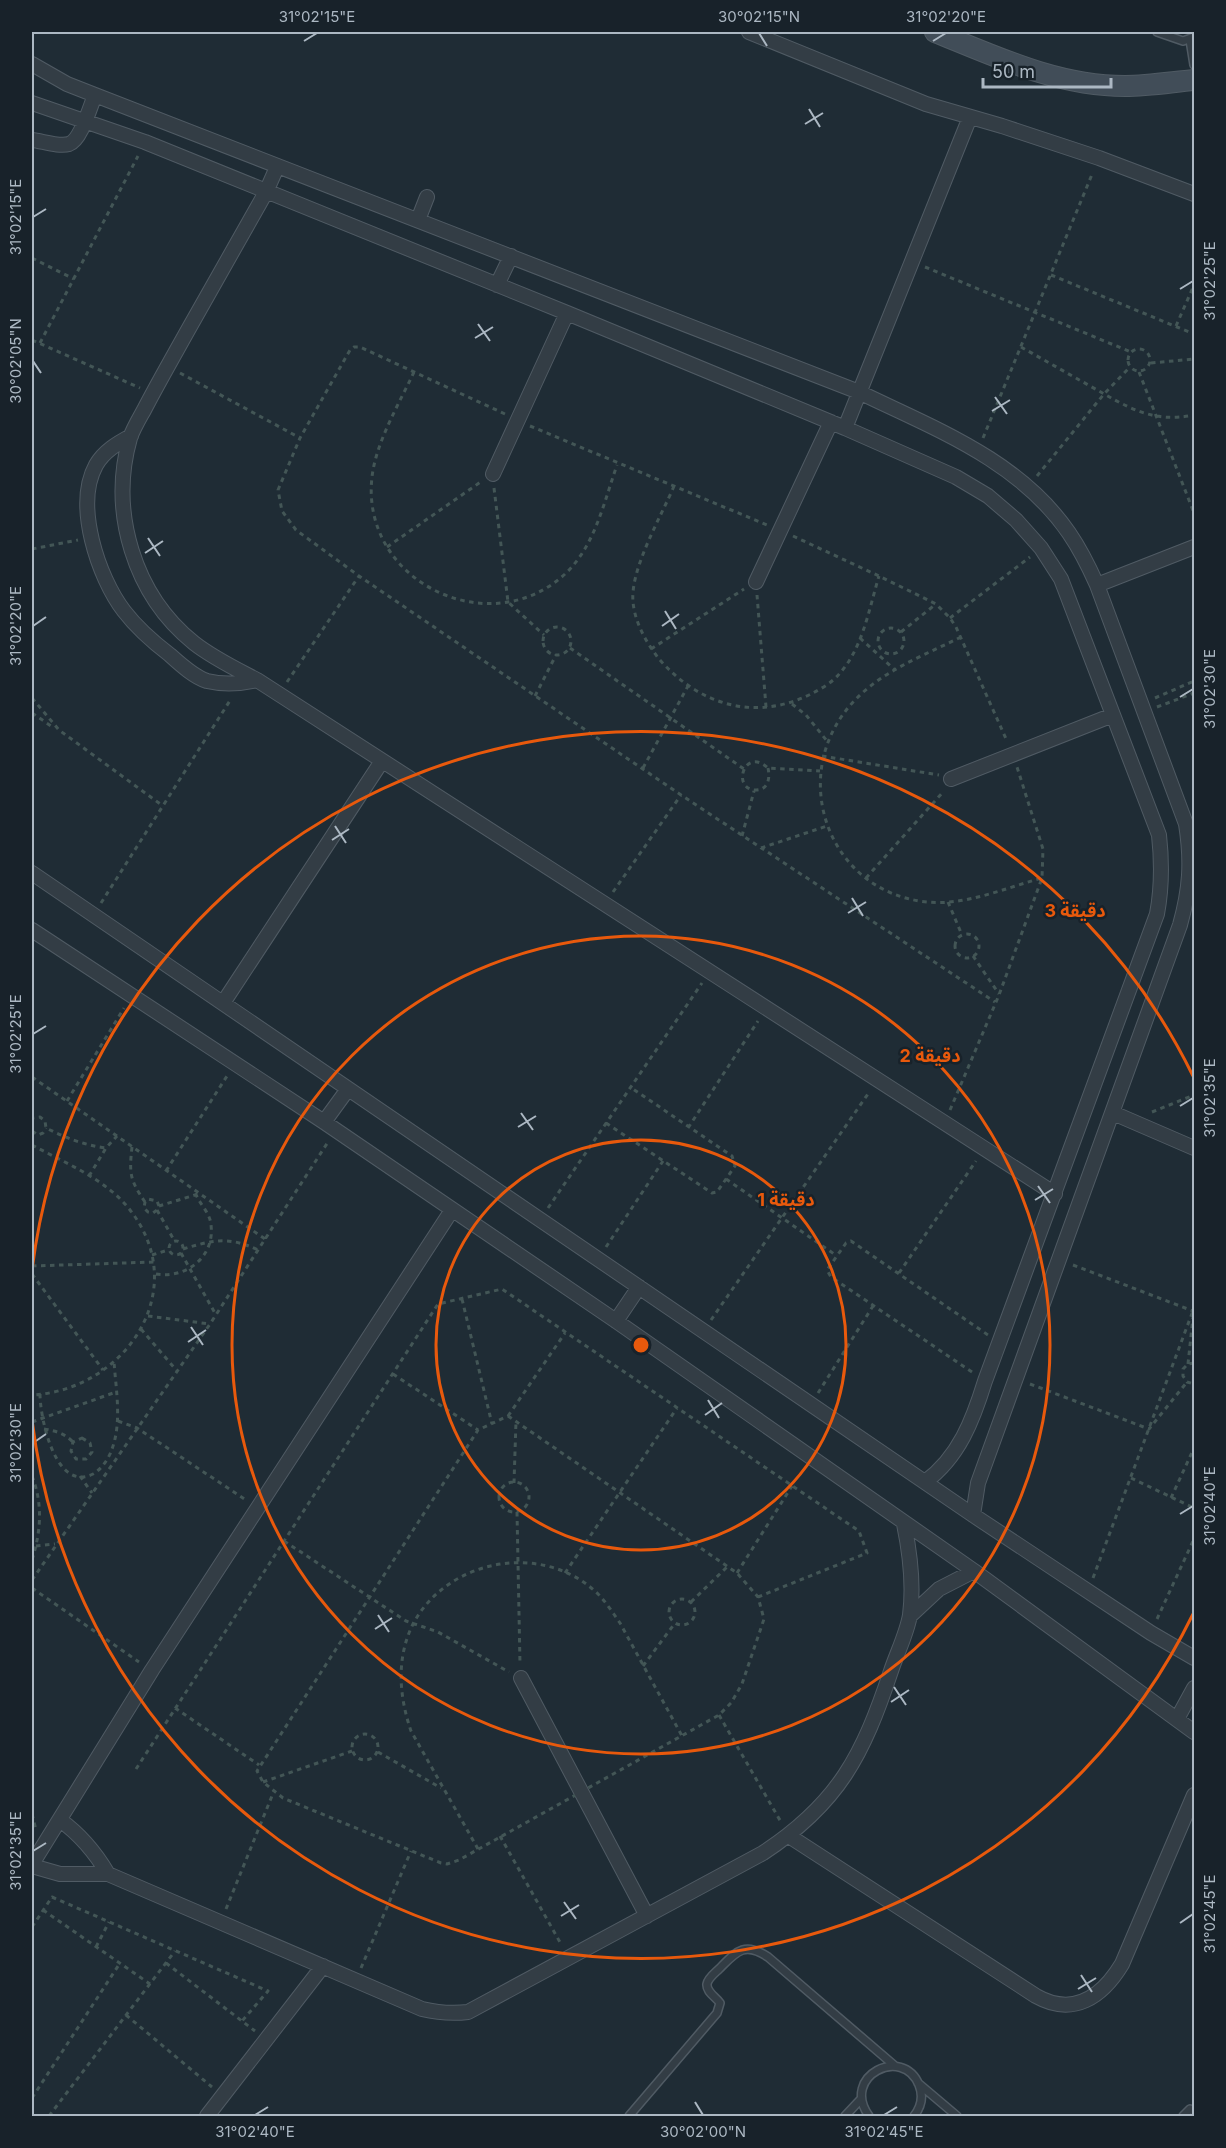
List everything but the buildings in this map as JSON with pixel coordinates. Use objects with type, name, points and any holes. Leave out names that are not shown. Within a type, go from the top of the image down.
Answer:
[{"type":"street","points":[[749,32],[926,104],[1099,158],[1194,194]]},
{"type":"street","points":[[935,32],[1041,74],[1083,83],[1125,86],[1194,80]]},
{"type":"street","points":[[32,64],[67,84],[859,392],[978,450],[1004,467],[1050,508],[1068,532],[1084,557],[1097,585],[1143,708],[1190,823],[1188,895],[1180,925],[1113,1113],[978,1483],[973,1515]]},
{"type":"street","points":[[32,140],[69,144],[76,139],[95,95]]},
{"type":"street","points":[[32,103],[145,142],[567,313],[838,425],[956,477],[988,496],[1009,514],[1041,548],[1061,579],[1159,835],[1162,865],[1161,896],[1157,914],[975,1413],[948,1462],[925,1482]]},
{"type":"street","points":[[756,582],[780,531],[838,425],[859,392],[970,117]]},
{"type":"street","points":[[277,166],[266,192],[167,366],[131,436],[124,468],[122,500],[125,522],[136,564],[151,593],[170,620],[194,642],[221,661],[279,694],[1054,1194]]},
{"type":"street","points":[[418,220],[427,197]]},
{"type":"street","points":[[497,285],[511,256]]},
{"type":"street","points":[[493,474],[567,313]]},
{"type":"street","points":[[131,436],[113,446],[96,464],[89,486],[87,507],[92,537],[109,587],[122,609],[139,630],[205,681],[240,684],[257,680]]},
{"type":"street","points":[[1097,585],[1194,547]]},
{"type":"street","points":[[953,778],[1113,715]]},
{"type":"street","points":[[223,1003],[382,761]]},
{"type":"street","points":[[32,873],[973,1515],[1150,1633],[1194,1658]]},
{"type":"street","points":[[1161,896],[1188,895]]},
{"type":"street","points":[[32,930],[330,1126],[616,1321],[974,1571],[1194,1732]]},
{"type":"street","points":[[330,1126],[348,1089]]},
{"type":"street","points":[[1113,1113],[1194,1148]]},
{"type":"street","points":[[452,1210],[152,1670],[60,1820],[37,1847],[32,1865],[60,1874],[108,1874],[422,2009],[453,2014],[468,2012],[763,1853],[789,1836],[835,1790],[864,1745],[910,1616],[911,1570],[904,1524]]},
{"type":"street","points":[[616,1321],[639,1287]]},
{"type":"street","points":[[975,1413],[1000,1423]]},
{"type":"street","points":[[910,1616],[939,1589],[974,1571]]},
{"type":"street","points":[[521,1678],[647,1916]]},
{"type":"street","points":[[1177,1719],[1194,1688]]},
{"type":"street","points":[[789,1836],[1036,1996],[1058,2006],[1070,2006],[1102,1989],[1122,1964],[1194,1795]]},
{"type":"street","points":[[60,1820],[93,1850],[108,1874]]},
{"type":"street","points":[[207,2116],[323,1966]]},
{"type":"lane","points":[[1157,32],[1176,39],[1192,39],[1194,65]]},
{"type":"lane","points":[[629,2116],[717,2013],[720,2003],[708,1989],[707,1983],[738,1950],[748,1948],[768,1956],[894,2066],[909,2072],[918,2083],[957,2116]]},
{"type":"lane","points":[[845,2116],[861,2099],[864,2084],[868,2078],[880,2069],[894,2066]]},
{"type":"lane","points":[[914,2116],[922,2098],[918,2083]]},
{"type":"lane","points":[[861,2099],[869,2116]]},
{"type":"lane","points":[[1183,2116],[1190,2109],[1194,2111]]},
{"type":"path","points":[[40,343],[145,142]]},
{"type":"path","points":[[978,450],[1099,158]]},
{"type":"path","points":[[32,258],[74,279]]},
{"type":"path","points":[[913,262],[1131,352]]},
{"type":"path","points":[[1051,275],[1194,334]]},
{"type":"path","points":[[1176,326],[1194,285]]},
{"type":"path","points":[[32,340],[152,394]]},
{"type":"path","points":[[945,1123],[999,995],[1042,878],[1044,849],[1013,754],[961,637],[950,618],[936,604],[780,531],[618,464],[360,347],[350,350],[300,438],[278,490],[282,510],[296,530],[359,576],[681,795],[995,1002]]},
{"type":"path","points":[[1021,347],[1130,409],[1157,417],[1194,415]]},
{"type":"path","points":[[1140,348],[1149,353],[1151,363],[1147,370],[1139,372],[1130,368],[1128,359],[1131,352],[1140,348]]},
{"type":"path","points":[[1151,363],[1194,359]]},
{"type":"path","points":[[167,366],[300,438]]},
{"type":"path","points":[[1028,486],[1104,394],[1130,368]]},
{"type":"path","points":[[414,372],[376,456],[372,479],[372,502],[377,525],[387,547],[398,563],[427,587],[444,596],[462,602],[482,604],[508,602],[548,587],[565,574],[579,558],[590,540],[618,464]]},
{"type":"path","points":[[1139,372],[1194,513]]},
{"type":"path","points":[[387,547],[493,474],[508,602],[544,635]]},
{"type":"path","points":[[674,486],[639,565],[634,583],[633,601],[636,618],[651,649],[669,670],[688,686],[710,698],[744,707],[766,707],[792,704],[819,690],[839,675],[854,655],[879,576]]},
{"type":"path","points":[[32,549],[92,537]]},
{"type":"path","points":[[950,618],[1041,548]]},
{"type":"path","points":[[279,694],[359,576]]},
{"type":"path","points":[[651,649],[756,582],[766,707]]},
{"type":"path","points":[[901,632],[936,604]]},
{"type":"path","points":[[564,628],[572,641],[570,648],[556,655],[548,652],[544,644],[544,635],[549,629],[564,628]]},
{"type":"path","points":[[890,628],[901,632],[904,637],[902,649],[892,655],[881,651],[878,645],[880,634],[890,628]]},
{"type":"path","points":[[961,637],[895,670],[867,688],[834,726],[826,741],[820,771],[821,798],[827,825],[837,845],[850,863],[867,878],[905,897],[926,902],[948,902],[973,898],[1042,878]]},
{"type":"path","points":[[860,638],[895,670]]},
{"type":"path","points":[[570,648],[744,769]]},
{"type":"path","points":[[535,696],[556,655]]},
{"type":"path","points":[[1143,708],[1194,681]]},
{"type":"path","points":[[94,915],[240,684]]},
{"type":"path","points":[[643,768],[688,686]]},
{"type":"path","points":[[1143,708],[1194,693]]},
{"type":"path","points":[[32,698],[58,730]]},
{"type":"path","points":[[792,704],[806,715],[826,741]]},
{"type":"path","points":[[32,713],[163,806]]},
{"type":"path","points":[[822,756],[953,778]]},
{"type":"path","points":[[762,763],[768,768],[770,776],[768,783],[762,789],[754,790],[746,786],[742,778],[744,769],[749,764],[762,763]]},
{"type":"path","points":[[768,768],[820,771]]},
{"type":"path","points":[[867,878],[953,778]]},
{"type":"path","points":[[742,836],[754,790]]},
{"type":"path","points":[[604,904],[681,795]]},
{"type":"path","points":[[761,848],[827,825]]},
{"type":"path","points":[[948,902],[962,934]]},
{"type":"path","points":[[968,933],[978,940],[977,952],[973,956],[963,957],[956,951],[956,941],[962,934],[968,933]]},
{"type":"path","points":[[973,956],[999,995]]},
{"type":"path","points":[[540,1220],[710,972]]},
{"type":"path","points":[[67,1101],[132,995]]},
{"type":"path","points":[[688,1128],[766,1008]]},
{"type":"path","points":[[166,1171],[235,1063]]},
{"type":"path","points":[[32,1077],[195,1193],[265,1239]]},
{"type":"path","points":[[703,1332],[878,1080]]},
{"type":"path","points":[[606,1123],[712,1193],[717,1192],[735,1166],[732,1156],[630,1088]]},
{"type":"path","points":[[1131,1121],[1194,1095]]},
{"type":"path","points":[[32,1121],[33,1118],[40,1117],[45,1121],[46,1128],[38,1135],[32,1133]]},
{"type":"path","points":[[32,1580],[216,1315],[265,1239],[330,1126]]},
{"type":"path","points":[[46,1128],[75,1142],[106,1148]]},
{"type":"path","points":[[89,1176],[106,1148],[117,1136]]},
{"type":"path","points":[[32,1145],[109,1189],[130,1209],[145,1234],[156,1274],[148,1316],[133,1341],[114,1362],[73,1386],[32,1395]]},
{"type":"path","points":[[132,1147],[129,1170],[135,1187],[145,1202],[144,1208],[148,1212],[153,1213],[159,1206],[195,1193]]},
{"type":"path","points":[[899,1273],[985,1149]]},
{"type":"path","points":[[597,1259],[663,1161]]},
{"type":"path","points":[[726,1179],[837,1256]]},
{"type":"path","points":[[156,1274],[170,1276],[190,1269],[201,1258],[211,1240],[208,1213],[195,1193]]},
{"type":"path","points":[[145,1202],[153,1198],[159,1206]]},
{"type":"path","points":[[157,1210],[174,1240],[179,1241],[190,1269],[216,1315]]},
{"type":"path","points":[[168,1250],[170,1242],[174,1240]]},
{"type":"path","points":[[168,1250],[174,1255],[211,1240],[227,1240],[243,1243],[258,1250]]},
{"type":"path","points":[[985,1381],[828,1275],[827,1270],[846,1243],[851,1240],[999,1343]]},
{"type":"path","points":[[152,1255],[168,1250]]},
{"type":"path","points":[[1060,1260],[1194,1309]]},
{"type":"path","points":[[32,1266],[154,1262]]},
{"type":"path","points":[[32,1274],[103,1370]]},
{"type":"path","points":[[136,1769],[438,1304],[502,1289],[859,1531],[867,1553],[758,1597]]},
{"type":"path","points":[[462,1299],[492,1424]]},
{"type":"path","points":[[811,1404],[873,1306]]},
{"type":"path","points":[[1188,1364],[1194,1309]]},
{"type":"path","points":[[1089,1591],[1194,1309]]},
{"type":"path","points":[[148,1316],[210,1324]]},
{"type":"path","points":[[141,1329],[177,1371]]},
{"type":"path","points":[[508,1416],[737,1573],[758,1597],[764,1619],[742,1683],[731,1703],[719,1715],[447,1864],[283,1798],[263,1782],[257,1771],[478,1430],[508,1416],[566,1333]]},
{"type":"path","points":[[40,1394],[44,1429],[60,1462],[72,1474],[80,1476],[96,1472],[107,1460],[115,1440],[118,1421],[114,1362]]},
{"type":"path","points":[[1194,1363],[1188,1364],[1183,1369],[1183,1376],[1187,1382],[1194,1385]]},
{"type":"path","points":[[393,1374],[478,1430]]},
{"type":"path","points":[[1017,1379],[1149,1429]]},
{"type":"path","points":[[1149,1429],[1187,1382]]},
{"type":"path","points":[[32,1422],[116,1392]]},
{"type":"path","points":[[565,1573],[677,1408]]},
{"type":"path","points":[[118,1421],[137,1428],[257,1508]]},
{"type":"path","points":[[514,1483],[516,1421]]},
{"type":"path","points":[[44,1429],[55,1430],[66,1435],[73,1442]]},
{"type":"path","points":[[82,1438],[90,1443],[92,1452],[86,1459],[76,1459],[71,1451],[73,1442],[82,1438]]},
{"type":"path","points":[[1171,1498],[1194,1448]]},
{"type":"path","points":[[32,1476],[38,1500],[39,1531],[32,1560]]},
{"type":"path","points":[[80,1476],[92,1494]]},
{"type":"path","points":[[1131,1478],[1194,1508]]},
{"type":"path","points":[[514,1483],[525,1488],[529,1499],[522,1510],[517,1512],[505,1509],[499,1499],[503,1487],[514,1483]]},
{"type":"path","points":[[737,1573],[792,1486]]},
{"type":"path","points":[[517,1512],[521,1678]]},
{"type":"path","points":[[32,1530],[39,1531]]},
{"type":"path","points":[[1150,1633],[1194,1539]]},
{"type":"path","points":[[284,1541],[413,1624],[438,1632],[521,1678]]},
{"type":"path","points":[[36,1546],[57,1544]]},
{"type":"path","points":[[478,1849],[411,1731],[404,1710],[401,1688],[401,1666],[413,1624],[429,1602],[442,1590],[472,1571],[492,1564],[538,1563],[565,1573],[589,1586],[610,1608],[682,1736]]},
{"type":"path","points":[[691,1602],[728,1566]]},
{"type":"path","points":[[32,1588],[152,1670]]},
{"type":"path","points":[[680,1598],[691,1602],[694,1606],[694,1617],[686,1624],[675,1623],[668,1614],[671,1603],[680,1598]]},
{"type":"path","points":[[643,1666],[675,1623]]},
{"type":"path","points":[[175,1708],[259,1765]]},
{"type":"path","points":[[719,1715],[789,1836]]},
{"type":"path","points":[[363,1734],[368,1735],[377,1741],[378,1752],[370,1760],[358,1759],[352,1750],[354,1740],[363,1734]]},
{"type":"path","points":[[263,1782],[352,1750]]},
{"type":"path","points":[[378,1752],[443,1789]]},
{"type":"path","points":[[220,1922],[274,1791]]},
{"type":"path","points":[[500,1836],[569,1958]]},
{"type":"path","points":[[356,1981],[411,1851]]},
{"type":"path","points":[[32,1927],[51,1897],[268,1991],[242,2022]]},
{"type":"path","points":[[43,1910],[150,1984]]},
{"type":"path","points":[[96,1947],[109,1922]]},
{"type":"path","points":[[49,2116],[175,1952]]},
{"type":"path","points":[[32,2098],[120,1963]]},
{"type":"path","points":[[166,1963],[267,2040]]},
{"type":"path","points":[[126,2015],[223,2096]]}]
